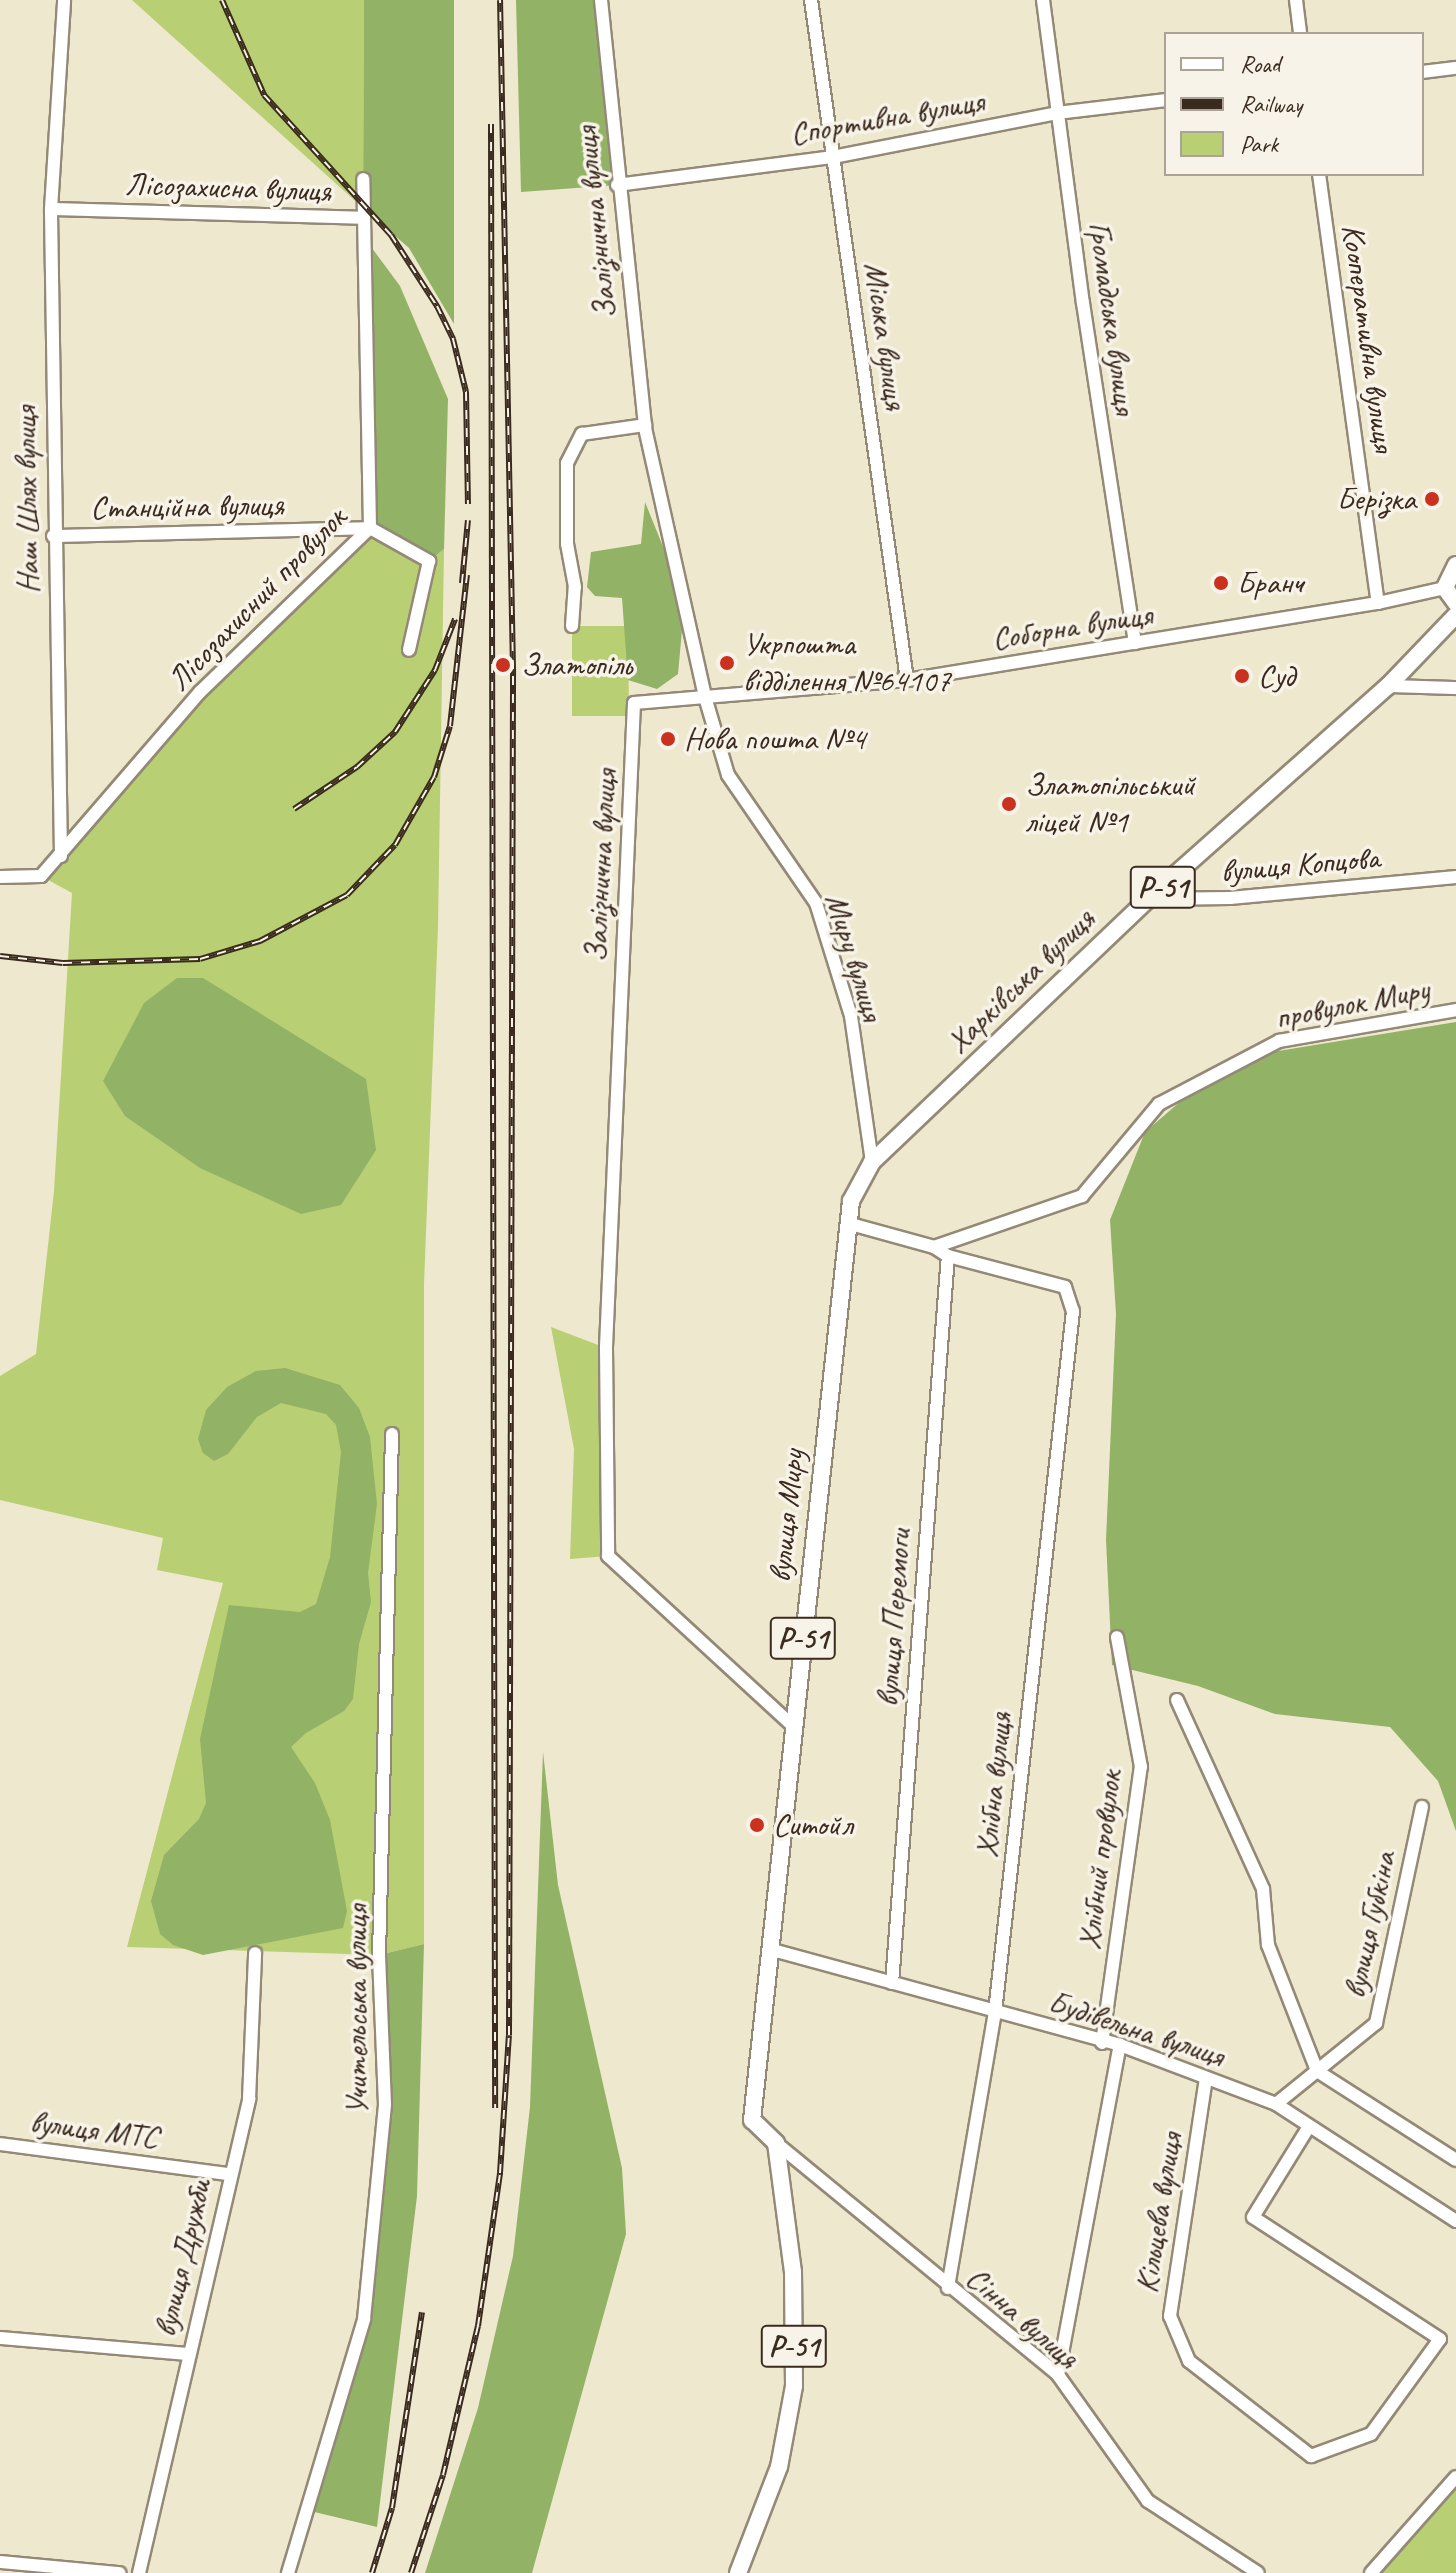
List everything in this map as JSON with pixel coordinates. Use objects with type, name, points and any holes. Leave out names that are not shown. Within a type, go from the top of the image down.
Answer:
[{"type":"main road","points":[[1456,565],[1445,588],[1456,603]]},
{"type":"main road","name":"Харківська вулиця","points":[[872,1162],[1148,899],[1388,686],[1456,615]]},
{"type":"main road","name":"вулиця Миру","points":[[776,2143],[752,2120],[773,1950],[793,1726],[847,1223],[851,1201],[872,1162]]},
{"type":"main road","name":"Р-51","points":[[738,2573],[779,2467],[794,2386],[793,2272],[776,2143]]},
{"type":"street","name":"Наш Шлях вулиця","points":[[61,856],[53,536],[51,209],[64,0]]},
{"type":"street","name":"Залізнична вулиця","points":[[601,0],[617,185],[645,425],[705,697],[634,703],[606,1348],[608,1556],[793,1726]]},
{"type":"street","name":"Міська вулиця","points":[[811,0],[907,680]]},
{"type":"street","name":"Громадська вулиця","points":[[1043,0],[1135,643]]},
{"type":"street","points":[[1296,0],[1300,32]]},
{"type":"street","points":[[1424,72],[1456,68]]},
{"type":"street","name":"Спортивна вулиця","points":[[617,185],[833,157],[1057,113],[1164,100]]},
{"type":"street","name":"Кооперативна вулиця","points":[[1319,176],[1378,603]]},
{"type":"street","name":"Лісозахисна вулиця","points":[[51,209],[364,218],[363,179]]},
{"type":"street","name":"Лісозахисний провулок","points":[[0,877],[41,876],[200,692],[370,528],[364,218]]},
{"type":"street","points":[[572,626],[575,587],[567,544],[567,463],[582,434],[645,425]]},
{"type":"street","points":[[370,528],[429,561],[409,650]]},
{"type":"street","name":"Станційна вулиця","points":[[53,536],[370,528]]},
{"type":"street","name":"Соборна вулиця","points":[[705,697],[907,680],[1378,603],[1445,588]]},
{"type":"street","points":[[1388,686],[1456,688]]},
{"type":"street","name":"Миру вулиця","points":[[705,697],[728,775],[816,903],[851,1016],[872,1162]]},
{"type":"street","name":"вулиця Копцова","points":[[1148,899],[1230,898],[1456,877]]},
{"type":"street","name":"провулок Миру","points":[[934,1247],[1082,1196],[1159,1104],[1279,1041],[1456,1010]]},
{"type":"street","points":[[847,1223],[934,1247],[948,1256]]},
{"type":"street","name":"Хлібна вулиця","points":[[948,1256],[1065,1287],[1073,1311],[995,2012],[948,2288]]},
{"type":"street","name":"вулиця Перемоги","points":[[892,1983],[948,1256]]},
{"type":"street","name":"Учительська вулиця","points":[[288,2573],[364,2319],[385,2105],[379,1955],[392,1434]]},
{"type":"street","name":"Хлібний провулок","points":[[1102,2043],[1141,1767],[1117,1637]]},
{"type":"street","points":[[1177,1700],[1263,1889],[1268,1945],[1317,2071],[1456,2160]]},
{"type":"street","name":"вулиця Губкіна","points":[[1276,2104],[1376,2023],[1422,1807]]},
{"type":"street","name":"Будівельна вулиця","points":[[773,1950],[1102,2043],[1120,2045],[1276,2104],[1308,2128],[1456,2221]]},
{"type":"street","name":"вулиця Дружби","points":[[139,2573],[187,2354],[249,2099],[255,1953]]},
{"type":"street","points":[[1058,2375],[1120,2045]]},
{"type":"street","name":"Кільцева вулиця","points":[[1206,2078],[1170,2316],[1189,2361],[1311,2456],[1371,2434],[1440,2339],[1253,2217],[1308,2128]]},
{"type":"street","name":"Сінна вулиця","points":[[776,2143],[948,2288],[1058,2375],[1148,2501],[1258,2573]]},
{"type":"street","name":"вулиця МТС","points":[[0,2144],[229,2174]]},
{"type":"street","points":[[0,2338],[187,2354]]},
{"type":"street","points":[[1371,2573],[1456,2477]]},
{"type":"street","points":[[0,2562],[119,2573]]},
{"type":"green space","points":[[132,0],[364,0],[363,208]]},
{"type":"green space","points":[[364,0],[454,0],[454,324],[409,248],[363,208]]},
{"type":"green space","points":[[516,0],[601,0],[617,185],[521,192]]},
{"type":"green space","points":[[366,240],[400,286],[448,399],[444,549],[429,561],[370,528]]},
{"type":"green space","points":[[645,502],[668,559],[682,630],[678,674],[657,689],[628,680],[622,598],[595,596],[587,587],[591,552],[641,544]]},
{"type":"green space","points":[[370,528],[428,561],[444,549],[438,926],[424,1284],[424,1944],[379,1955],[127,1947],[223,1583],[157,1570],[163,1538],[0,1500],[0,1376],[36,1354],[54,1191],[72,893],[41,876],[200,692]]},
{"type":"green space","points":[[572,626],[628,626],[629,716],[572,716]]},
{"type":"green space","points":[[177,978],[203,978],[366,1079],[376,1150],[341,1205],[301,1214],[200,1168],[125,1116],[103,1081],[144,1003]]},
{"type":"green space","points":[[1456,1022],[1456,1831],[1438,1781],[1390,1727],[1275,1714],[1198,1686],[1112,1665],[1106,1540],[1116,1314],[1110,1220],[1145,1132],[1210,1076],[1272,1052]]},
{"type":"green space","points":[[551,1327],[606,1348],[608,1556],[570,1559],[574,1449]]},
{"type":"green space","points":[[285,1368],[340,1385],[359,1408],[370,1437],[377,1504],[368,1573],[371,1602],[359,1644],[353,1699],[344,1711],[306,1733],[291,1747],[315,1783],[330,1820],[347,1911],[343,1928],[203,1955],[173,1945],[160,1934],[151,1901],[164,1855],[199,1819],[206,1803],[200,1739],[229,1605],[300,1612],[316,1604],[330,1557],[341,1452],[336,1425],[326,1414],[281,1403],[257,1417],[228,1454],[214,1461],[203,1453],[198,1439],[206,1410],[227,1387],[256,1371]]},
{"type":"green space","points":[[543,1752],[558,1885],[622,2168],[626,2234],[532,2573],[425,2573],[478,2408],[513,2256],[530,2107]]},
{"type":"green space","points":[[424,1944],[417,2196],[377,2527],[306,2510],[364,2319],[385,2105],[379,1955]]},
{"type":"green space","points":[[1456,2484],[1456,2573],[1382,2573]]},
{"type":"railway","points":[[222,0],[264,95],[391,235],[437,306],[453,339],[466,392],[468,504]]},
{"type":"railway","points":[[411,2573],[443,2475],[478,2326],[500,2173],[509,2035],[513,669],[500,0]]},
{"type":"railway","points":[[491,124],[495,2108]]},
{"type":"railway","points":[[462,583],[468,520]]},
{"type":"railway","points":[[0,956],[63,963],[200,959],[260,941],[347,895],[395,845],[434,777],[450,726],[467,575]]},
{"type":"railway","points":[[294,809],[357,767],[395,732],[435,670],[455,619]]},
{"type":"railway","points":[[372,2573],[392,2508],[422,2312]]},
{"type":"place","name":"Берізка","points":[[1432,499]]},
{"type":"place","name":"Бранч","points":[[1221,583]]},
{"type":"place","name":"Укрпошта відділення №64107","points":[[727,663]]},
{"type":"place","name":"Златопіль","points":[[503,665]]},
{"type":"place","name":"Суд","points":[[1242,676]]},
{"type":"place","name":"Нова пошта №4","points":[[668,739]]},
{"type":"place","name":"Златопільський ліцей №1","points":[[1009,804]]},
{"type":"place","name":"Ситойл","points":[[757,1825]]}]
